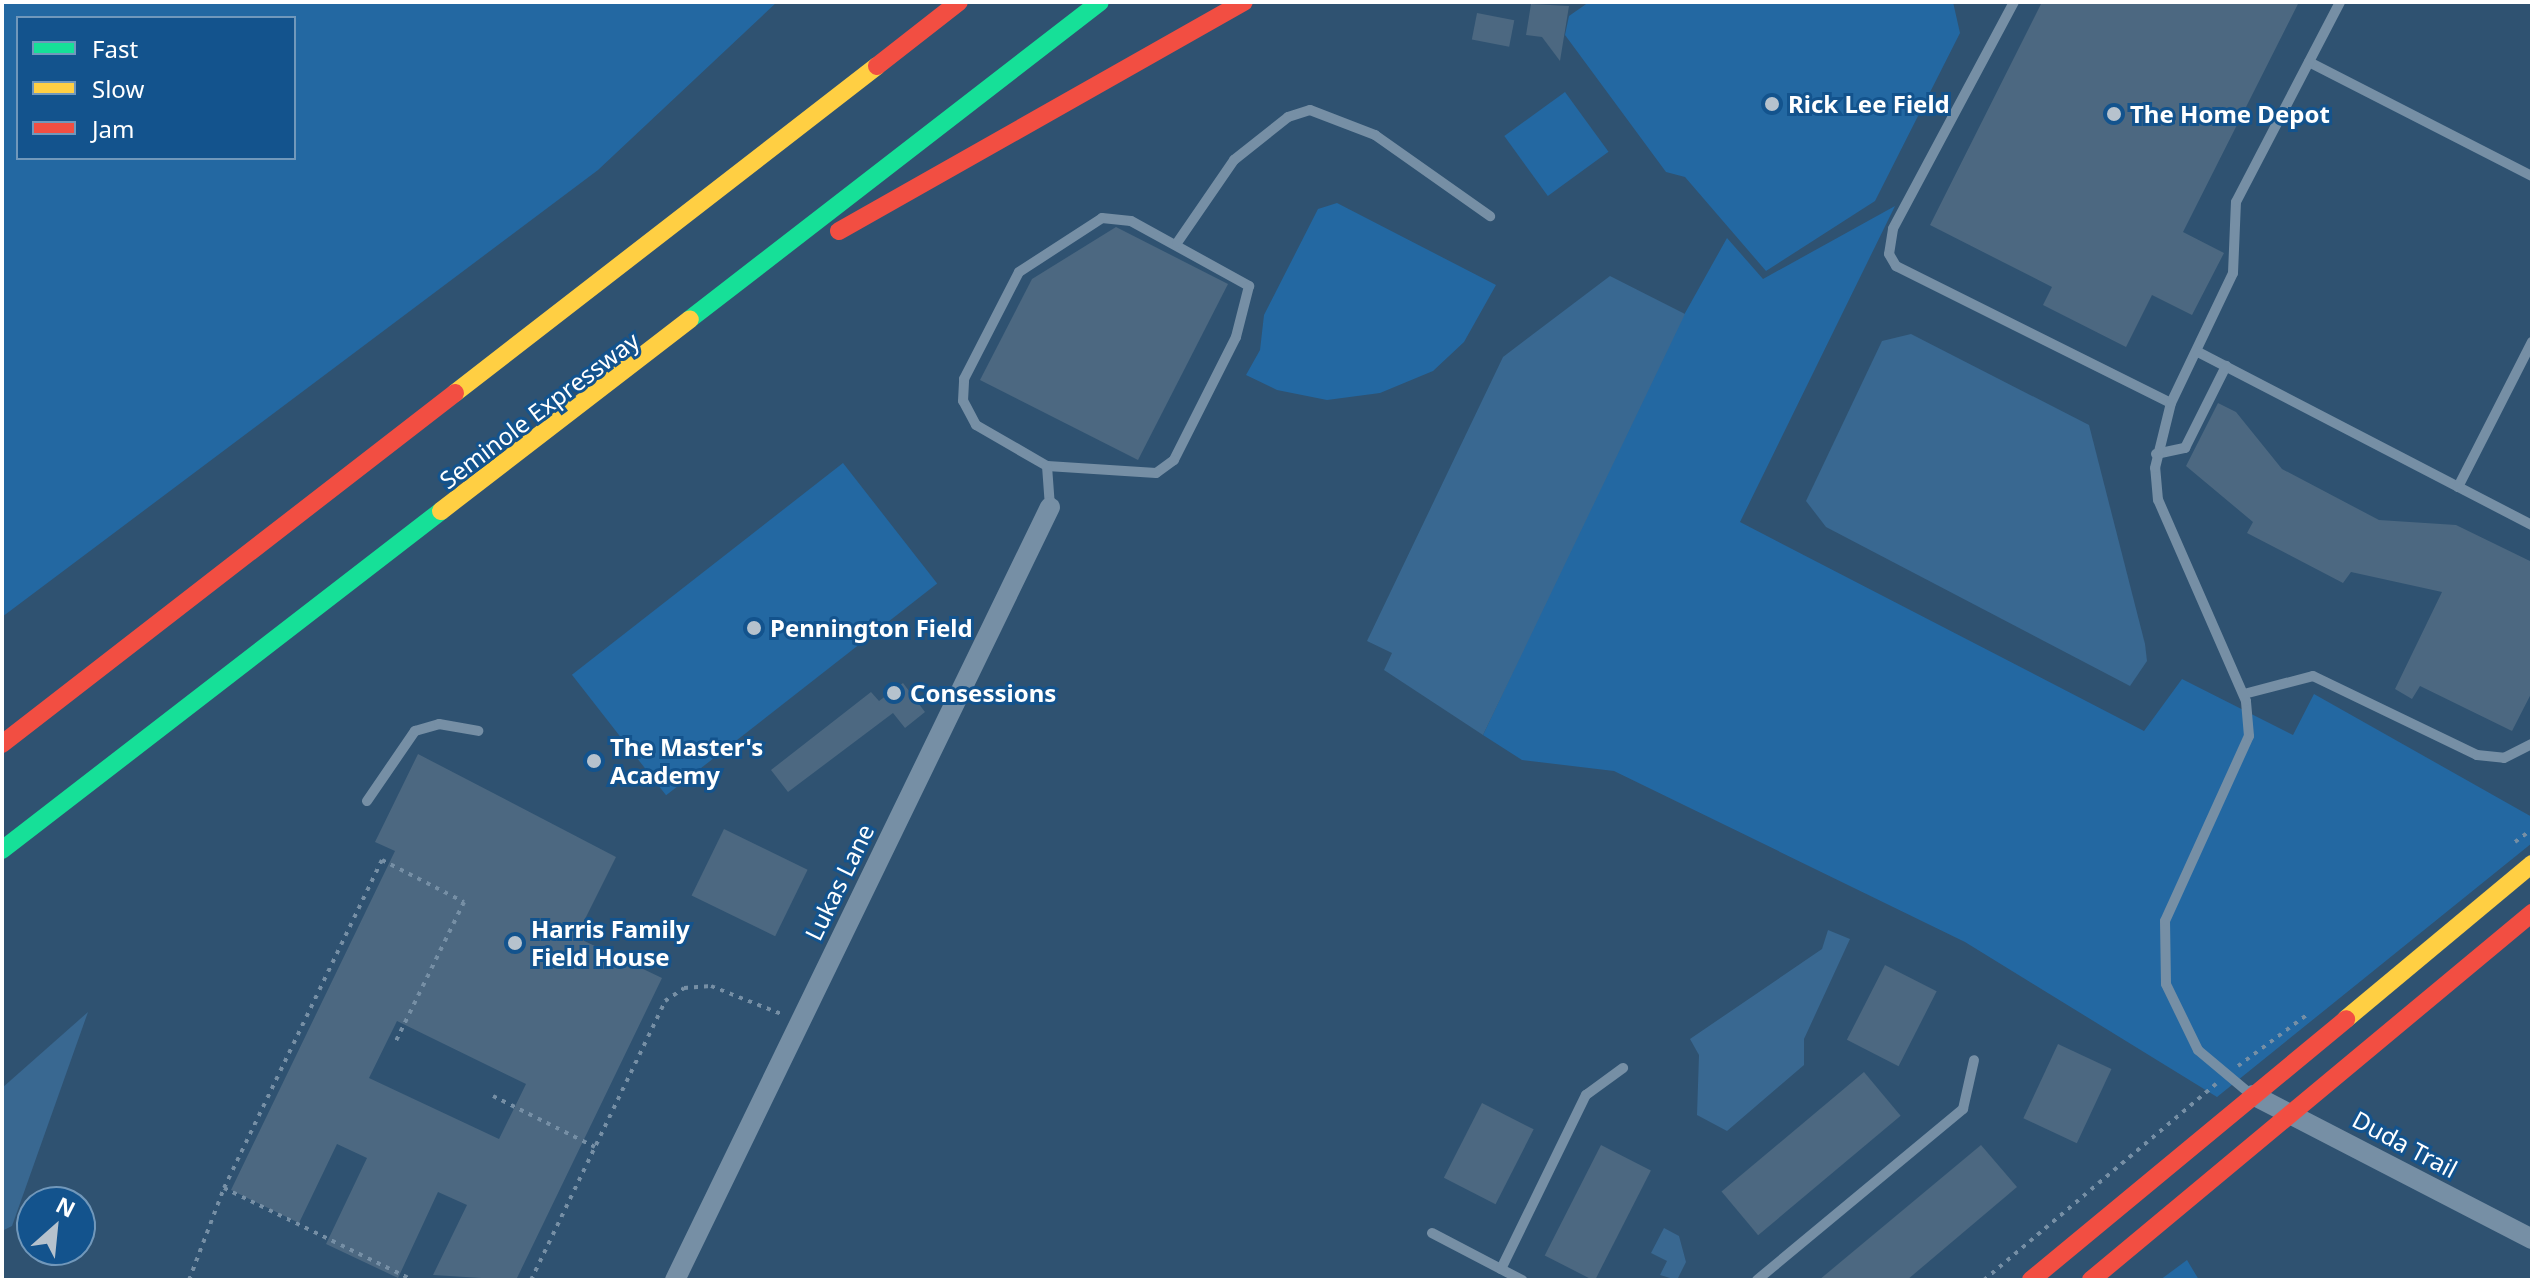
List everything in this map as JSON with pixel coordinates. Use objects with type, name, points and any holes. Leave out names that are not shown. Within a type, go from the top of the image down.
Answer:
[{"type":"main road","points":[[827,105],[923,2]]},
{"type":"main road","points":[[2,744],[959,2]]},
{"type":"main road","name":"Seminole Expressway","points":[[2,850],[733,291],[1100,2]]},
{"type":"main road","points":[[733,291],[1244,2]]},
{"type":"main road","points":[[2031,1280],[2532,864]]},
{"type":"main road","points":[[2091,1280],[2532,913]]},
{"type":"street","name":"Lukas Lane","points":[[675,1280],[1050,507]]},
{"type":"street","name":"Duda Trail","points":[[2253,1095],[2532,1239]]},
{"type":"lane","points":[[2014,2],[1893,229],[1889,254],[1896,266],[2171,403]]},
{"type":"lane","points":[[2253,1095],[2223,1077],[2182,1026],[2162,956],[2165,921],[2241,763],[2249,736],[2244,694],[2158,500],[2156,454],[2171,403],[2198,352],[2233,273],[2236,202],[2340,2]]},
{"type":"lane","points":[[2309,62],[2532,176]]},
{"type":"lane","points":[[1177,243],[1234,160],[1288,117],[1310,110],[1375,135],[1490,216]]},
{"type":"lane","points":[[1102,218],[1131,221],[1177,243],[1233,273],[1249,291],[1236,337],[1174,460],[1133,476],[1047,466],[976,425],[963,401],[964,379],[1019,272],[1102,218]]},
{"type":"lane","points":[[2458,487],[2532,342]]},
{"type":"lane","points":[[2198,352],[2532,525]]},
{"type":"lane","points":[[2156,454],[2185,448],[2226,366]]},
{"type":"lane","points":[[1047,466],[1050,507]]},
{"type":"lane","points":[[2244,694],[2313,676],[2477,755],[2504,758],[2532,744]]},
{"type":"lane","points":[[367,801],[415,731],[439,724],[478,731]]},
{"type":"lane","points":[[1757,1280],[1963,1109],[1974,1060]]},
{"type":"lane","points":[[1501,1269],[1586,1095],[1623,1068]]},
{"type":"lane","points":[[1432,1233],[1522,1280]]},
{"type":"path","points":[[2508,848],[2532,829]]},
{"type":"path","points":[[189,1280],[224,1188],[382,860],[464,902],[394,1045]]},
{"type":"path","points":[[531,1280],[671,996],[711,986],[787,1015]]},
{"type":"path","points":[[2240,1064],[2320,1004]]},
{"type":"path","points":[[1984,1280],[2205,1094]]},
{"type":"path","points":[[493,1096],[595,1147]]},
{"type":"path","points":[[224,1188],[413,1280]]},
{"type":"shaded area","points":[[2,2],[777,2],[598,170],[2,617]]},
{"type":"shaded area","name":"Rick Lee Field","points":[[1589,2],[1953,2],[1960,33],[1875,201],[1766,271],[1685,177],[1666,172],[1565,35],[1569,16]]},
{"type":"shaded area","points":[[1565,92],[1608,152],[1548,196],[1504,136]]},
{"type":"shaded area","points":[[1337,203],[1496,285],[1464,342],[1433,371],[1380,393],[1327,400],[1277,390],[1246,375],[1260,350],[1264,315],[1318,209]]},
{"type":"shaded area","points":[[1895,206],[1740,522],[2144,731],[2182,679],[2293,735],[2314,694],[2532,817],[2532,843],[2217,1097],[1965,942],[1614,771],[1522,760],[1483,735],[1661,356],[1727,238],[1763,279]]},
{"type":"shaded area","points":[[1610,276],[1685,314],[1483,735],[1384,670],[1392,653],[1367,641],[1503,357]]},
{"type":"shaded area","points":[[1911,334],[2089,425],[2145,644],[2147,661],[2130,686],[1826,527],[1806,501],[1882,341]]},
{"type":"shaded area","name":"Pennington Field","points":[[843,463],[937,584],[666,795],[572,675]]},
{"type":"shaded area","points":[[1828,930],[1850,939],[1804,1039],[1804,1065],[1727,1131],[1697,1115],[1699,1055],[1690,1039],[1822,949]]},
{"type":"shaded area","points":[[88,1012],[26,1186],[16,1186],[16,1215],[12,1226],[2,1231],[2,1088]]},
{"type":"shaded area","points":[[1664,1228],[1679,1236],[1686,1262],[1677,1280],[1660,1275],[1667,1261],[1651,1253]]},
{"type":"shaded area","points":[[2187,1260],[2199,1280],[2160,1280]]},
{"type":"building","name":"The Home Depot","points":[[2042,2],[2299,2],[2183,232],[2224,253],[2192,315],[2152,295],[2126,347],[2043,305],[2052,287],[1930,225]]},
{"type":"building","points":[[1531,4],[1569,6],[1560,61],[1542,37],[1526,35]]},
{"type":"building","points":[[1477,13],[1514,20],[1509,47],[1472,40]]},
{"type":"building","points":[[1116,227],[1228,284],[1138,460],[980,380],[1032,279]]},
{"type":"building","points":[[2218,403],[2236,412],[2282,469],[2379,520],[2456,525],[2532,562],[2532,692],[2512,731],[2420,686],[2412,699],[2395,689],[2442,592],[2351,572],[2343,583],[2247,533],[2253,522],[2186,466]]},
{"type":"building","points":[[903,683],[925,712],[905,728],[893,713],[788,792],[771,770],[871,692],[879,701]]},
{"type":"building","points":[[418,754],[616,857],[576,937],[662,978],[516,1280],[433,1275],[467,1205],[438,1192],[398,1278],[326,1244],[367,1158],[337,1144],[299,1223],[231,1190],[395,851],[375,842]],"holes":[[[397,1021],[526,1084],[499,1139],[369,1078]]]},
{"type":"building","points":[[724,829],[808,870],[775,936],[692,896]]},
{"type":"building","points":[[1885,965],[1937,991],[1899,1066],[1847,1040]]},
{"type":"building","points":[[2058,1044],[2111,1069],[2077,1143],[2023,1118]]},
{"type":"building","points":[[1864,1072],[1901,1116],[1758,1235],[1722,1192]]},
{"type":"building","points":[[1482,1103],[1534,1129],[1496,1204],[1444,1178]]},
{"type":"building","points":[[1601,1145],[1651,1170],[1595,1280],[1545,1255]]},
{"type":"building","points":[[1981,1145],[2017,1187],[1907,1280],[1819,1280]]},
{"type":"traffic: fast","points":[[690,319],[1100,2]]},
{"type":"traffic: fast","points":[[2,850],[441,511]]},
{"type":"traffic: slow","points":[[455,393],[877,66]]},
{"type":"traffic: slow","points":[[441,511],[690,319]]},
{"type":"traffic: slow","points":[[2346,1019],[2532,864]]},
{"type":"traffic: jam","points":[[877,66],[959,2]]},
{"type":"traffic: jam","points":[[839,231],[1244,2]]},
{"type":"traffic: jam","points":[[2,744],[455,393]]},
{"type":"traffic: jam","points":[[2091,1280],[2532,913]]},
{"type":"traffic: jam","points":[[2031,1280],[2346,1019]]},
{"type":"place","name":"Rick Lee Field","points":[[1772,104]]},
{"type":"place","name":"The Home Depot","points":[[2114,114]]},
{"type":"place","name":"Pennington Field","points":[[754,628]]},
{"type":"place","name":"Consessions","points":[[894,693]]},
{"type":"place","name":"The Master's Academy","points":[[594,761]]},
{"type":"place","name":"Harris Family Field House","points":[[515,943]]}]
